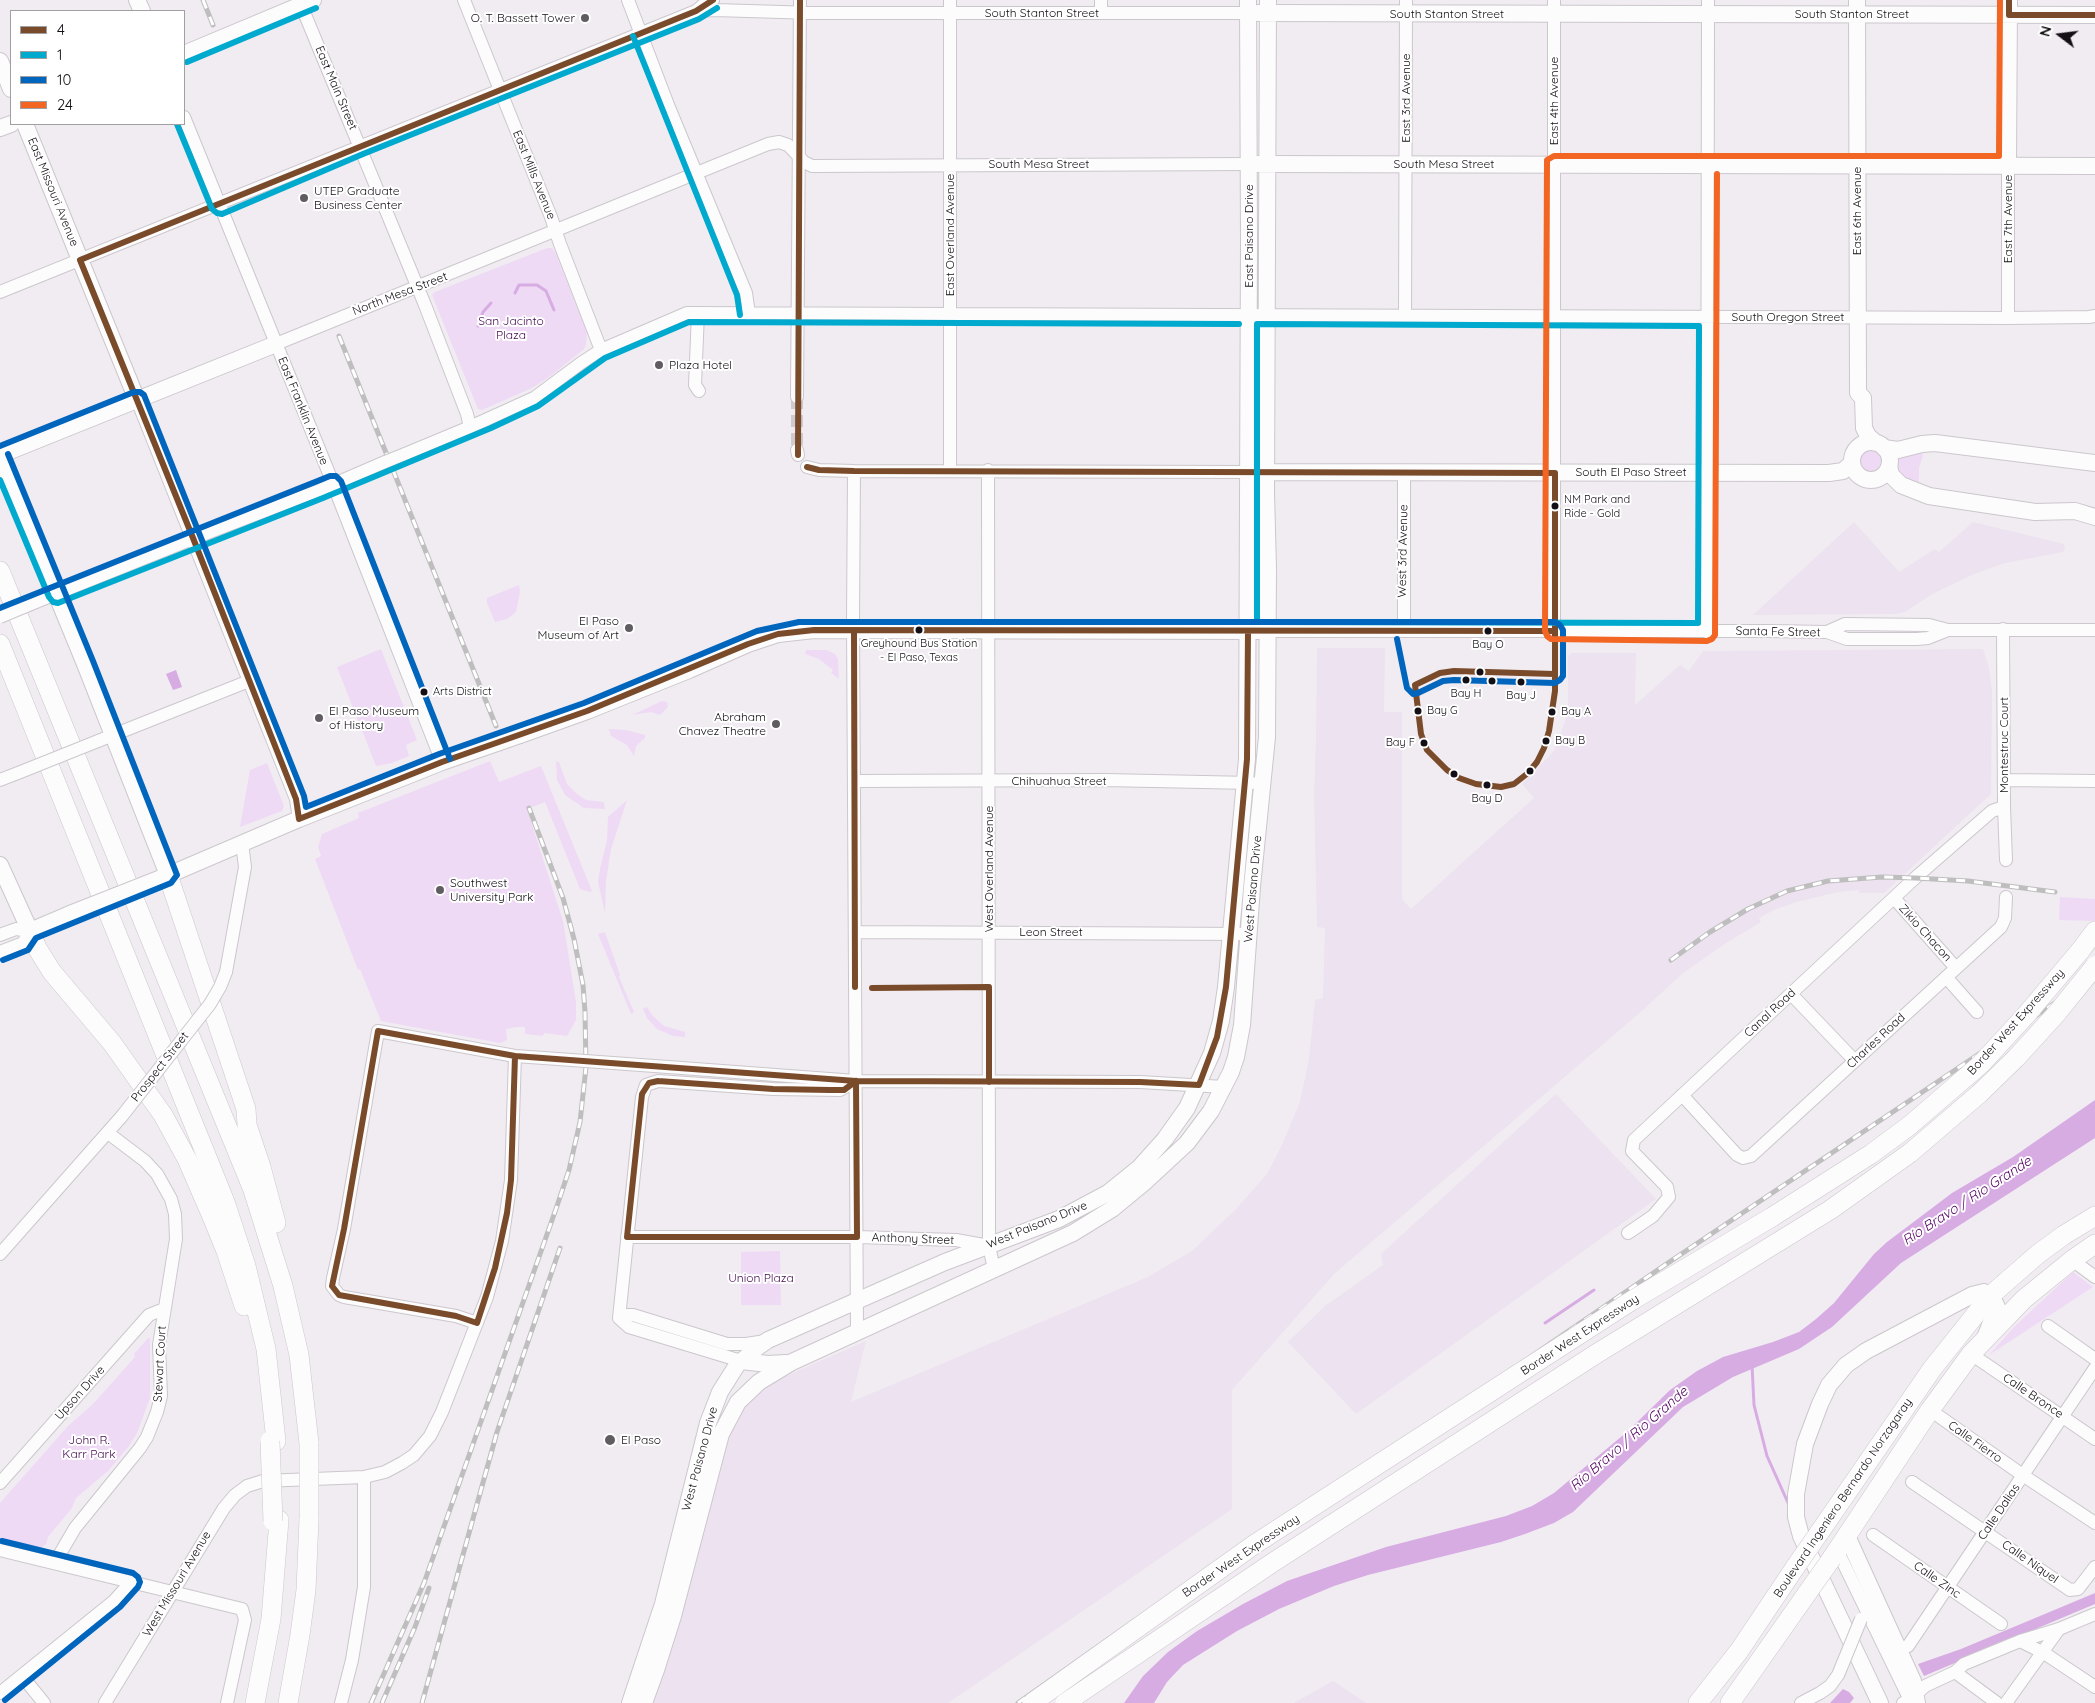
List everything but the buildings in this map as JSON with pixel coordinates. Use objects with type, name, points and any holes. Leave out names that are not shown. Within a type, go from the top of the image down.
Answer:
[{"type":"highway","points":[[0,572],[253,1190],[283,1286],[298,1355],[309,1443],[309,1519],[306,1590],[288,1703]]},
{"type":"highway","points":[[0,644],[225,1202],[246,1266],[264,1340],[273,1441],[276,1520],[274,1592],[266,1648],[255,1703]]},
{"type":"highway","points":[[164,877],[246,1109],[247,1125],[267,1188],[283,1254],[283,1286]]},
{"type":"highway","points":[[30,931],[37,948],[52,972],[112,1043],[148,1092],[187,1159],[226,1251],[241,1295],[273,1441]]},
{"type":"highway","name":"Border West Expressway","points":[[1032,1703],[1255,1544],[1631,1301],[1772,1217],[1872,1154],[1909,1126],[1981,1064],[2026,1015],[2095,931]]},
{"type":"highway","name":"Border West Expressway","points":[[1065,1703],[1280,1558],[1596,1354],[1830,1210],[1878,1176],[1910,1153],[1991,1082],[2057,1013],[2095,966]]},
{"type":"highway","name":"Boulevard Ingeniero Bernardo Norzagaray","points":[[1698,1703],[1739,1651],[1932,1369],[1992,1295],[2038,1254],[2095,1216]]},
{"type":"highway","name":"Boulevard Ingeniero Bernardo Norzagaray","points":[[1730,1703],[1808,1592],[1930,1410],[1971,1354],[2024,1299],[2095,1244]]},
{"type":"main road","points":[[185,54],[305,2]]},
{"type":"main road","name":"South Stanton Street","points":[[1248,6],[2009,7],[2095,15]]},
{"type":"main road","name":"East Paisano Drive","points":[[1248,6],[1248,472]]},
{"type":"main road","name":"East Paisano Drive","points":[[1266,472],[1268,7]]},
{"type":"main road","name":"East 6th Avenue","points":[[1858,7],[1858,393],[1863,398],[1864,428],[1868,436],[1880,446]]},
{"type":"main road","name":"East 7th Avenue","points":[[2008,165],[2009,7]]},
{"type":"main road","points":[[0,61],[10,86]]},
{"type":"main road","name":"East Missouri Avenue","points":[[25,125],[137,400]]},
{"type":"main road","name":"South Mesa Street","points":[[1249,164],[2095,166]]},
{"type":"main road","name":"North Mesa Street","points":[[0,456],[276,344]]},
{"type":"main road","name":"East 6th Avenue","points":[[1852,458],[1855,437],[1852,399],[1858,393]]},
{"type":"main road","points":[[1889,466],[1884,475],[1874,480],[1868,480],[1858,476],[1852,458],[1862,444],[1871,442],[1898,450],[1935,443],[2095,463]]},
{"type":"main road","points":[[1880,446],[1889,457],[1891,475],[1901,485],[1930,496],[2034,512],[2075,511],[2095,517]]},
{"type":"main road","points":[[0,456],[57,594],[106,738],[164,877]]},
{"type":"main road","name":"South El Paso Street","points":[[1248,472],[1555,473],[1707,471],[1836,473],[1848,468],[1852,458]]},
{"type":"main road","name":"West Paisano Drive","points":[[644,1703],[656,1670],[713,1407],[728,1378],[742,1361],[768,1340],[927,1270],[1075,1212],[1108,1193],[1139,1168],[1165,1139],[1187,1108],[1199,1084],[1212,1052],[1221,1021],[1247,759],[1248,472]]},
{"type":"main road","name":"West Paisano Drive","points":[[630,1703],[677,1574],[726,1421],[738,1402],[750,1390],[792,1362],[1073,1232],[1118,1205],[1187,1143],[1211,1111],[1224,1087],[1236,1057],[1242,1025],[1248,934],[1264,783],[1267,737],[1268,631],[1266,472]]},
{"type":"main road","name":"Santa Fe Street","points":[[30,931],[164,877],[299,819],[442,762],[587,711],[769,636],[814,630],[989,632],[1268,631]]},
{"type":"main road","points":[[0,864],[30,931]]},
{"type":"main road","points":[[1880,1703],[1801,1536],[1796,1517],[1796,1494],[1805,1444],[1826,1392],[1846,1365],[1866,1351],[1972,1295],[1984,1292],[1992,1295]]},
{"type":"main road","name":"Boulevard Ingeniero Bernardo Norzagaray","points":[[1985,1338],[1996,1307],[1992,1295]]},
{"type":"main road","points":[[742,1361],[768,1364],[792,1362]]},
{"type":"main road","points":[[1838,1548],[1869,1612],[1900,1650],[1913,1681],[1910,1701]]},
{"type":"street","name":"East Mills Avenue","points":[[464,0],[601,350]]},
{"type":"street","points":[[628,0],[746,293],[748,314]]},
{"type":"street","points":[[0,292],[220,205],[360,146],[696,11],[713,0]]},
{"type":"street","points":[[797,397],[800,0]]},
{"type":"street","name":"East Overland Avenue","points":[[950,0],[950,470]]},
{"type":"street","name":"East Main Street","points":[[305,2],[360,146],[468,414],[470,427]]},
{"type":"street","name":"South Stanton Street","points":[[696,11],[950,14],[1101,6],[1248,6]]},
{"type":"street","name":"East 3rd Avenue","points":[[1405,316],[1406,7]]},
{"type":"street","name":"East 4th Avenue","points":[[1554,7],[1554,631]]},
{"type":"street","points":[[1707,632],[1708,7]]},
{"type":"street","name":"East Franklin Avenue","points":[[185,119],[333,484],[442,762]]},
{"type":"street","name":"North Mesa Street","points":[[276,344],[774,143],[782,142],[798,154]]},
{"type":"street","name":"South Mesa Street","points":[[798,154],[804,162],[812,166],[1249,164]]},
{"type":"street","name":"East 7th Avenue","points":[[2008,165],[2008,318]]},
{"type":"street","points":[[698,313],[695,385],[700,391]]},
{"type":"street","name":"South Oregon Street","points":[[0,617],[470,427],[534,398],[580,363],[601,350],[682,314],[2093,317]]},
{"type":"street","name":"East Missouri Avenue","points":[[137,400],[193,538]]},
{"type":"street","name":"South El Paso Street","points":[[808,468],[854,471],[1248,472]]},
{"type":"street","name":"West Overland Avenue","points":[[988,470],[989,1246],[994,1268]]},
{"type":"street","points":[[854,471],[857,1332]]},
{"type":"street","name":"West 3rd Avenue","points":[[1404,472],[1404,631]]},
{"type":"street","points":[[193,538],[296,799],[299,819]]},
{"type":"street","name":"Montestruc Court","points":[[2003,629],[2006,860]]},
{"type":"street","name":"Santa Fe Street","points":[[1268,631],[1827,632],[1847,639],[1917,639],[1928,638],[1948,630],[2095,630]]},
{"type":"street","points":[[0,780],[249,681]]},
{"type":"street","points":[[2004,780],[2095,781]]},
{"type":"street","name":"Chihuahua Street","points":[[855,781],[1264,783]]},
{"type":"street","name":"Canal Road","points":[[1628,1233],[1653,1216],[1669,1196],[1667,1187],[1632,1151],[1632,1142],[1894,898],[1992,811],[2004,807]]},
{"type":"street","name":"Prospect Street","points":[[0,1254],[108,1133],[210,1004],[226,972],[245,867],[242,843]]},
{"type":"street","name":"Charles Road","points":[[1682,1095],[1738,1155],[1744,1158],[1751,1156],[2001,926],[2005,918],[2006,897]]},
{"type":"street","name":"Zikio Chacon","points":[[1894,898],[1956,968]]},
{"type":"street","points":[[0,935],[16,929],[30,931],[23,943],[0,952]]},
{"type":"street","name":"Leon Street","points":[[855,932],[1248,934]]},
{"type":"street","points":[[1946,977],[1977,1012]]},
{"type":"street","points":[[1791,994],[1855,1061]]},
{"type":"street","points":[[477,1323],[456,1316],[344,1297],[332,1286],[332,1278],[344,1229],[378,1031],[515,1056],[856,1081],[1140,1082],[1199,1084],[1224,1087]]},
{"type":"street","points":[[341,1703],[354,1652],[364,1587],[364,1477],[385,1472],[402,1463],[414,1455],[430,1436],[442,1412],[477,1323],[495,1268],[507,1214],[512,1163],[515,1056]]},
{"type":"street","points":[[619,1318],[642,1098],[649,1083],[658,1081],[773,1089],[840,1090],[856,1081]]},
{"type":"street","name":"Stewart Court","points":[[56,1563],[76,1528],[140,1448],[157,1412],[160,1396],[159,1345],[176,1239],[176,1221],[171,1199],[158,1174],[145,1160],[108,1133]]},
{"type":"street","name":"Anthony Street","points":[[627,1237],[857,1237],[956,1240],[989,1246]]},
{"type":"street","points":[[2072,1260],[2095,1276]]},
{"type":"street","name":"Upson Drive","points":[[0,1483],[149,1315],[164,1309]]},
{"type":"street","points":[[619,1318],[624,1315],[633,1315],[728,1344],[746,1344],[768,1340]]},
{"type":"street","points":[[619,1318],[629,1327],[742,1361]]},
{"type":"street","points":[[2048,1326],[2095,1359]]},
{"type":"street","name":"Calle Bronce","points":[[1971,1354],[2095,1440]]},
{"type":"street","name":"Calle Dalias","points":[[1900,1650],[1908,1646],[1948,1589],[2095,1368]]},
{"type":"street","name":"Calle Fierro","points":[[1930,1410],[2095,1523]]},
{"type":"street","name":"West Missouri Avenue","points":[[105,1703],[224,1508],[234,1495],[246,1486],[263,1481],[364,1477]]},
{"type":"street","name":"Calle Níquel","points":[[1912,1482],[1986,1531],[2066,1588],[2074,1590],[2081,1586],[2095,1567]]},
{"type":"street","name":"Calle Zinc","points":[[1873,1536],[2001,1624]]},
{"type":"street","points":[[0,1550],[239,1608],[244,1611],[245,1620],[227,1703]]},
{"type":"street","points":[[0,1693],[114,1601],[131,1582]]},
{"type":"street","points":[[1800,1703],[1822,1700],[1834,1681],[1869,1612]]},
{"type":"street","points":[[1869,1612],[1910,1701],[1925,1686],[1955,1672],[1964,1664],[2020,1641],[2059,1629],[2095,1614]]},
{"type":"street","points":[[2006,1703],[2044,1653],[2059,1629]]},
{"type":"street","points":[[2020,1641],[2044,1653],[2095,1687]]},
{"type":"street","points":[[1955,1672],[1997,1703]]},
{"type":"street","points":[[22,1676],[44,1703]]},
{"type":"shaded area","points":[[1854,522],[1899,572],[1935,549],[1939,552],[1973,522],[2064,544],[2065,548],[2063,552],[2005,563],[1974,574],[1932,594],[1905,612],[1895,614],[1753,615]]},
{"type":"shaded area","points":[[1317,648],[1385,648],[1384,712],[1402,712],[1402,899],[1411,909],[1534,798],[1522,784],[1554,751],[1568,713],[1568,656],[1572,653],[1636,653],[1635,705],[1680,665],[1689,671],[1703,651],[1983,649],[1989,668],[1992,691],[1991,794],[1884,893],[1859,893],[1859,890],[1838,892],[1776,909],[1759,918],[1761,922],[1723,945],[1683,973],[1643,1010],[1334,1274],[1232,1390],[1232,1509],[948,1703],[651,1703],[727,1437],[743,1408],[762,1389],[786,1376],[866,1341],[851,1402],[1148,1277],[1192,1251],[1235,1210],[1267,1174],[1282,1145],[1300,1102],[1309,1059],[1315,1000],[1323,998],[1325,928],[1317,927],[1314,795]]},
{"type":"shaded area","points":[[1556,1094],[1656,1199],[1356,1414],[1288,1342],[1325,1306],[1383,1265],[1381,1254]]},
{"type":"shaded area","points":[[1333,1681],[1366,1703],[1294,1703]]},
{"type":"green space","name":"San Jacinto Plaza","points":[[547,248],[552,248],[556,254],[587,333],[584,349],[552,375],[532,388],[482,410],[478,409],[432,295],[435,292]]},
{"type":"green space","points":[[1866,450],[1874,450],[1881,457],[1881,465],[1874,472],[1866,472],[1859,465],[1859,457]]},
{"type":"green space","points":[[1920,451],[1923,455],[1919,468],[1919,482],[1917,485],[1906,483],[1895,465],[1895,459],[1898,456]]},
{"type":"green space","points":[[519,585],[520,592],[516,612],[507,619],[495,622],[487,603],[487,598]]},
{"type":"green space","points":[[381,649],[417,740],[406,745],[409,756],[392,763],[376,766],[337,667]]},
{"type":"green space","points":[[806,650],[826,650],[835,654],[838,659],[839,679],[831,673],[833,670],[819,659],[805,654]]},
{"type":"green space","points":[[662,701],[667,702],[668,707],[660,715],[651,712],[632,715]]},
{"type":"green space","points":[[609,729],[626,730],[645,735],[645,738],[636,746],[634,756],[627,745],[611,736]]},
{"type":"green space","name":"Southwest University Park","points":[[490,761],[499,782],[541,766],[592,891],[580,889],[545,802],[527,809],[563,921],[576,1002],[576,1020],[567,1036],[544,1033],[543,1036],[525,1034],[525,1027],[516,1027],[506,1029],[507,1040],[500,1043],[381,1021],[360,969],[358,970],[315,859],[321,856],[318,847],[322,834],[359,818],[358,813]]},
{"type":"green space","points":[[556,761],[559,762],[567,784],[576,793],[586,800],[604,802],[605,809],[584,808],[565,795],[557,780]]},
{"type":"green space","points":[[267,763],[284,806],[282,811],[240,827],[250,770]]},
{"type":"green space","points":[[627,800],[611,849],[606,881],[605,913],[598,882],[607,840],[608,817]]},
{"type":"green space","points":[[2060,897],[2095,899],[2095,921],[2059,920]]},
{"type":"green space","points":[[605,932],[620,975],[619,977],[634,1012],[631,1014],[598,934]]},
{"type":"green space","points":[[647,1007],[652,1015],[664,1026],[685,1032],[685,1037],[673,1036],[657,1029],[647,1018],[643,1009]]},
{"type":"green space","name":"Union Plaza","points":[[780,1251],[781,1305],[741,1305],[741,1252]]},
{"type":"green space","points":[[2073,1272],[2093,1287],[1989,1355],[2014,1327]]},
{"type":"green space","name":"John R. Karr Park","points":[[150,1338],[150,1398],[137,1433],[129,1446],[108,1471],[76,1498],[72,1508],[42,1547],[36,1548],[0,1539],[0,1503],[68,1426],[93,1404],[135,1357],[134,1354]]},
{"type":"water","points":[[176,670],[182,687],[173,690],[166,674]]},
{"type":"water","name":"Río Bravo / Rio Grande","points":[[2095,1100],[2095,1138],[1901,1263],[1832,1327],[1799,1349],[1733,1377],[1683,1407],[1573,1512],[1554,1523],[1501,1542],[1368,1575],[1334,1586],[1279,1609],[1237,1631],[1183,1665],[1167,1682],[1154,1703],[1124,1703],[1143,1676],[1168,1652],[1197,1631],[1287,1581],[1386,1547],[1506,1516],[1532,1506],[1554,1493],[1628,1431],[1670,1390],[1697,1371],[1723,1357],[1799,1332],[1834,1303],[1874,1254],[1887,1242],[1952,1193],[2013,1157]]},
{"type":"water","points":[[2095,1593],[2095,1604],[1924,1676],[1918,1664],[1961,1649]]},
{"type":"water","points":[[1843,1689],[1854,1698],[1850,1703],[1830,1703]]},
{"type":"waterway","points":[[515,293],[519,285],[537,285],[546,291],[554,310]]},
{"type":"waterway","points":[[478,326],[483,312],[491,303]]},
{"type":"waterway","points":[[1545,1323],[1594,1290]]},
{"type":"waterway","points":[[1752,1365],[1754,1405],[1767,1456],[1789,1505]]},
{"type":"tunnel","points":[[797,397],[797,450]]},
{"type":"railway","points":[[203,0],[213,25]]},
{"type":"railway","points":[[339,336],[496,726]]},
{"type":"railway","points":[[371,1703],[424,1583],[557,1206],[569,1170],[580,1122],[586,1067],[583,985],[574,939],[563,898],[529,808]]},
{"type":"railway","points":[[1671,960],[1710,932],[1748,909],[1787,891],[1828,881],[1882,877],[1915,878],[1968,881],[2055,892]]},
{"type":"railway","points":[[1018,1703],[1134,1621],[1298,1516],[1662,1267],[2095,976]]},
{"type":"railway","points":[[422,1703],[497,1432],[560,1248]]},
{"type":"railway","points":[[382,1703],[415,1627],[429,1588]]},
{"type":"transit line","name":"4","points":[[713,0],[696,11],[80,260],[296,799],[299,819],[442,762],[587,711],[748,644],[778,634],[814,630],[1554,631]]},
{"type":"transit line","name":"4","points":[[798,455],[800,0]]},
{"type":"transit line","name":"24","points":[[1717,174],[1715,635],[1707,641],[1551,639],[1545,631],[1547,160],[1554,156],[1999,156],[2000,0]]},
{"type":"transit line","name":"4","points":[[2009,0],[2009,15],[2095,15]]},
{"type":"transit line","name":"1","points":[[187,62],[316,8]]},
{"type":"transit line","name":"1","points":[[177,125],[212,209],[222,214],[363,154],[699,19],[717,8]]},
{"type":"transit line","name":"1","points":[[633,36],[737,295],[740,315]]},
{"type":"transit line","name":"1","points":[[0,480],[49,597],[53,602],[58,603],[323,498],[491,428],[538,406],[605,358],[689,322],[1239,324]]},
{"type":"transit line","name":"1","points":[[1257,324],[1699,326],[1698,623],[1257,622],[1257,324]]},
{"type":"transit line","name":"10","points":[[0,446],[134,392],[140,392],[144,395],[304,796],[306,807],[439,754],[584,703],[757,631],[799,622],[1555,622],[1563,630],[1563,676],[1555,683],[1443,681],[1413,694],[1407,688],[1397,639]]},
{"type":"transit line","name":"10","points":[[3,960],[28,950],[36,938],[171,883],[177,875],[93,661],[8,454]]},
{"type":"transit line","name":"4","points":[[807,467],[819,470],[854,471],[1555,473],[1555,691],[1549,731],[1544,748],[1537,762],[1528,773],[1514,784],[1501,787],[1476,784],[1459,778],[1447,770],[1427,750],[1421,734],[1415,685],[1440,673],[1454,671],[1554,674]]},
{"type":"transit line","name":"10","points":[[0,608],[330,476],[336,476],[341,481],[450,759]]},
{"type":"transit line","name":"4","points":[[854,631],[855,987]]},
{"type":"transit line","name":"4","points":[[515,1056],[856,1081],[1140,1082],[1199,1085],[1217,1037],[1226,987],[1247,759],[1248,631]]},
{"type":"transit line","name":"4","points":[[872,988],[989,987],[989,1082]]},
{"type":"transit line","name":"4","points":[[378,1031],[515,1056],[511,1180],[507,1213],[495,1268],[477,1323],[456,1316],[339,1295],[332,1286],[344,1229],[378,1031]]},
{"type":"transit line","name":"4","points":[[658,1081],[773,1089],[830,1090],[844,1090],[856,1081],[857,1237],[627,1237],[642,1094],[649,1083],[658,1081]]},
{"type":"transit line","name":"10","points":[[2,1541],[133,1573],[140,1582],[138,1587],[120,1607],[5,1700]]},
{"type":"place","name":"O. T. Bassett Tower","points":[[585,18]]},
{"type":"place","name":"UTEP Graduate Business Center","points":[[304,198]]},
{"type":"place","name":"Plaza Hotel","points":[[659,365]]},
{"type":"place","name":"NM Park and Ride - Gold","points":[[1555,506]]},
{"type":"place","name":"El Paso Museum of Art","points":[[629,628]]},
{"type":"place","name":"Greyhound Bus Station - El Paso, Texas","points":[[919,630]]},
{"type":"place","name":"Bay O","points":[[1488,631]]},
{"type":"place","name":"Bay H","points":[[1466,680]]},
{"type":"place","name":"Bay J","points":[[1521,682]]},
{"type":"place","name":"Arts District","points":[[424,692]]},
{"type":"place","name":"Bay G","points":[[1418,711]]},
{"type":"place","name":"Bay A","points":[[1552,712]]},
{"type":"place","name":"El Paso Museum of History","points":[[319,718]]},
{"type":"place","name":"Abraham Chavez Theatre","points":[[776,724]]},
{"type":"place","name":"Bay B","points":[[1546,741]]},
{"type":"place","name":"Bay F","points":[[1424,743]]},
{"type":"place","name":"Bay D","points":[[1487,785]]},
{"type":"place","name":"Southwest University Park","points":[[440,890]]},
{"type":"place","name":"El Paso","points":[[610,1440]]}]
